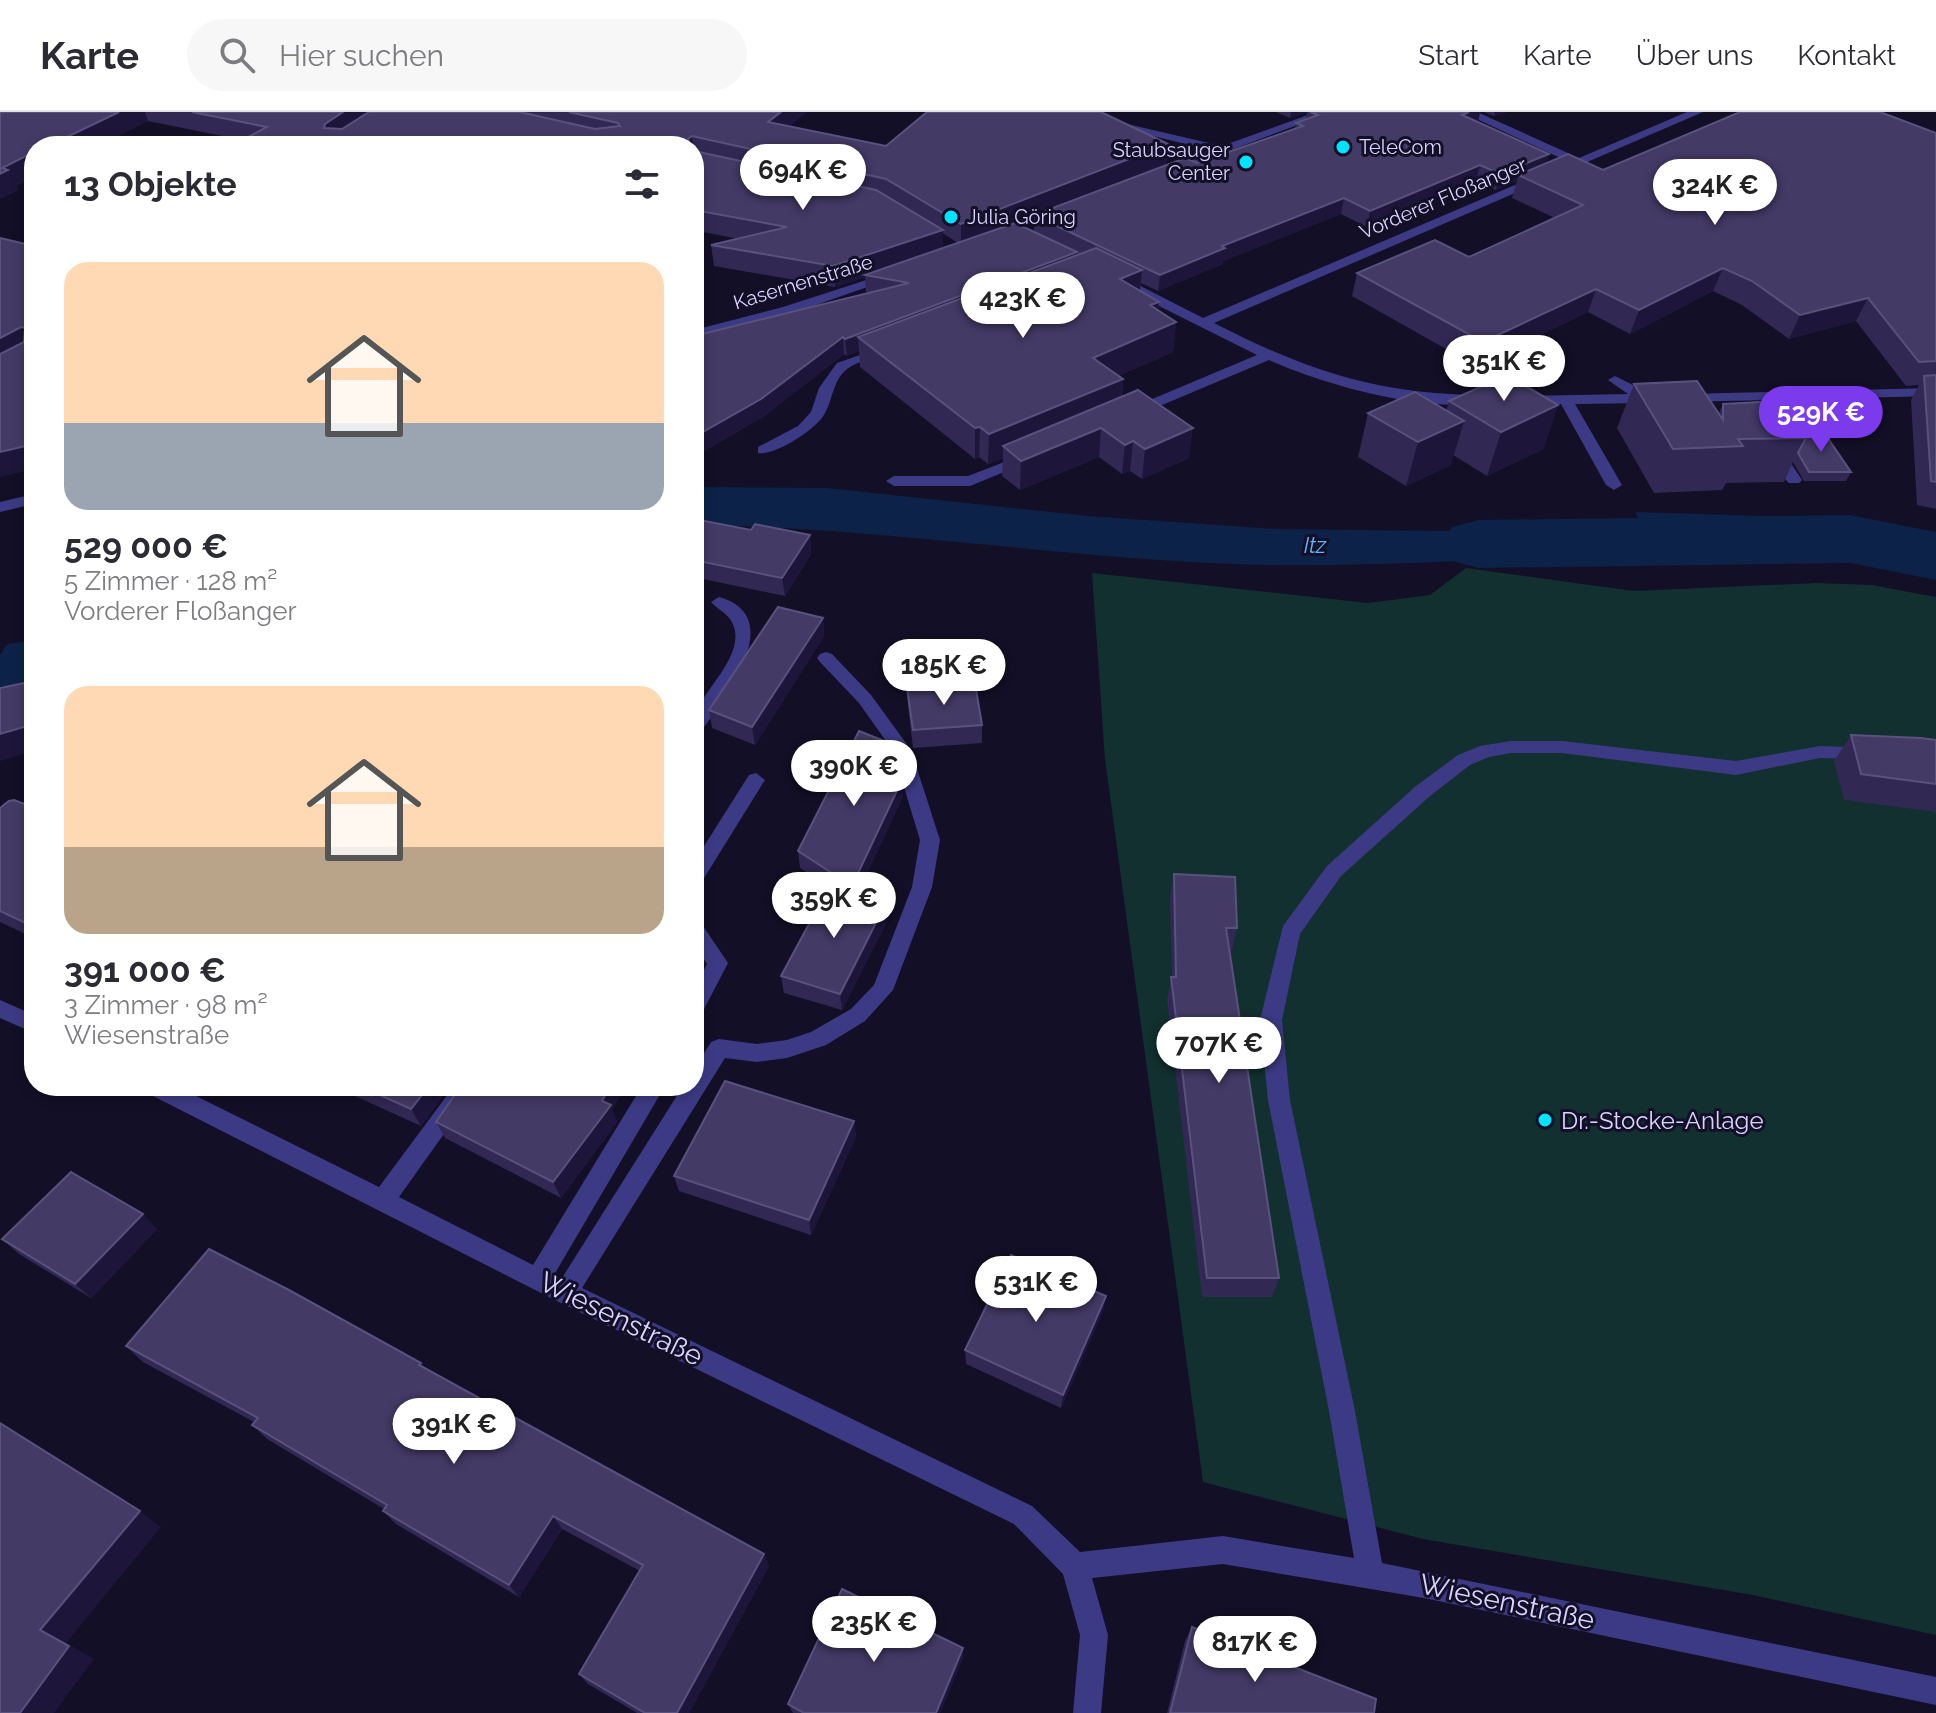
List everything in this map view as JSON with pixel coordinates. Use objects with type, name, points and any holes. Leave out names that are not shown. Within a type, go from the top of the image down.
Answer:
[{"type":"street","points":[[1061,112],[1224,150]]},
{"type":"street","points":[[1152,176],[1326,112]]},
{"type":"street","points":[[1468,112],[1578,162]]},
{"type":"street","name":"Vorderer Floßanger","points":[[1205,322],[1697,112]]},
{"type":"street","points":[[1140,129],[1157,123]]},
{"type":"street","name":"Kasernenstraße","points":[[704,331],[788,310],[900,273]]},
{"type":"street","points":[[1108,275],[1271,354],[1337,381],[1396,395],[1426,399],[1744,402],[1936,392]]},
{"type":"street","points":[[763,450],[803,429],[818,413],[826,388],[842,366],[902,344]]},
{"type":"street","points":[[1113,421],[1271,354]]},
{"type":"street","points":[[1615,380],[1646,399]]},
{"type":"street","points":[[1566,400],[1614,485]]},
{"type":"street","points":[[1764,432],[1794,480]]},
{"type":"street","points":[[894,481],[970,481],[1042,451]]},
{"type":"street","points":[[0,507],[24,501]]},
{"type":"street","points":[[704,713],[742,652],[743,630],[738,617],[719,602]]},
{"type":"street","points":[[704,1072],[719,1048],[757,1053],[787,1049],[818,1039],[858,1015],[883,990],[922,887],[930,840],[902,750],[865,699],[826,658]]},
{"type":"street","points":[[1370,1574],[1342,1411],[1279,1100],[1271,1020],[1290,932],[1334,871],[1423,791],[1464,760],[1486,751],[1511,747],[1562,747],[1736,768],[1820,752],[1878,754]]},
{"type":"street","points":[[704,862],[756,780]]},
{"type":"street","points":[[0,816],[24,809]]},
{"type":"street","points":[[704,943],[718,963],[704,990]]},
{"type":"street","points":[[0,1009],[24,1020]]},
{"type":"street","name":"Wiesenstraße","points":[[175,1096],[566,1293],[1023,1515],[1075,1566],[1223,1550],[1370,1574],[1936,1691]]},
{"type":"street","points":[[382,1202],[460,1096]]},
{"type":"street","points":[[538,1279],[648,1096]]},
{"type":"street","points":[[566,1293],[689,1096]]},
{"type":"street","points":[[1075,1566],[1094,1635],[1087,1713]]},
{"type":"green space","name":"Dr.-Stocke-Anlage","points":[[1466,568],[1634,591],[1817,583],[1872,585],[1936,597],[1936,1635],[1753,1595],[1423,1539],[1203,1482],[1105,759],[1092,573],[1368,603],[1430,595]]},
{"type":"water","points":[[704,487],[827,488],[1088,516],[1277,529],[1444,531],[1597,519],[1620,555],[1400,564],[1268,565],[1124,557],[766,527],[704,525]]},
{"type":"water","points":[[1635,512],[1794,517],[1936,536],[1936,573],[1852,555],[1659,556]]},
{"type":"water","points":[[24,641],[24,685],[0,686],[0,655],[7,644]]},
{"type":"building","points":[[0,112],[119,112],[69,136],[24,136],[24,157],[2,168],[8,170],[0,174]]},
{"type":"building","points":[[192,112],[343,112],[325,124],[324,128],[342,129],[369,112],[520,112],[595,129],[620,126],[569,112],[781,112],[768,122],[886,146],[927,112],[1101,112],[1168,144],[961,224],[886,179],[704,139],[704,136],[250,136],[267,127]]},
{"type":"building","points":[[1310,112],[1469,112],[1462,115],[1549,154],[1500,174],[1480,165],[1370,211],[1344,198],[1222,246],[1225,248],[1160,275],[1034,215],[1185,158],[1197,163],[1303,126],[1296,123],[1318,115]]},
{"type":"building","points":[[1740,112],[1880,112],[1936,133],[1936,361],[1919,362],[1868,298],[1800,315],[1752,281],[1723,268],[1639,310],[1596,289],[1483,342],[1357,273],[1435,240],[1469,257],[1583,205],[1518,175],[1568,154],[1603,170]]},
{"type":"building","points":[[704,153],[876,190],[943,230],[833,266],[711,245],[787,227],[704,212]]},
{"type":"building","points":[[1015,223],[1077,252],[845,339],[843,337],[761,399],[704,431],[704,334],[909,283],[865,275]]},
{"type":"building","points":[[0,238],[24,244],[24,328],[0,338]]},
{"type":"building","points":[[1096,248],[1142,270],[1120,279],[1159,302],[1150,305],[1176,322],[1093,358],[1123,379],[989,434],[980,427],[975,428],[858,337]]},
{"type":"building","points":[[24,342],[24,446],[0,452],[0,354]]},
{"type":"building","points":[[1507,375],[1558,405],[1501,432],[1449,401]]},
{"type":"building","points":[[1936,375],[1936,482],[1931,481],[1924,376]]},
{"type":"building","points":[[1697,381],[1723,420],[1723,404],[1781,401],[1806,438],[1738,439],[1743,446],[1673,449],[1634,384]]},
{"type":"building","points":[[1138,390],[1193,428],[1145,449],[1133,441],[1125,445],[1101,428],[1021,461],[1003,446]]},
{"type":"building","points":[[1415,392],[1464,421],[1418,442],[1368,413]]},
{"type":"building","points":[[1823,431],[1851,472],[1809,472],[1798,453],[1806,438],[1803,433]]},
{"type":"building","points":[[704,521],[751,530],[755,524],[810,535],[782,578],[704,562]]},
{"type":"building","points":[[778,607],[823,618],[752,727],[709,710]]},
{"type":"building","points":[[24,683],[24,727],[0,734],[0,688]]},
{"type":"building","points":[[975,683],[982,725],[913,730],[907,688]]},
{"type":"building","points":[[859,731],[892,744],[903,778],[852,886],[798,851]]},
{"type":"building","points":[[1851,735],[1936,740],[1936,784],[1861,774]]},
{"type":"building","points":[[9,801],[24,804],[24,922],[0,911],[0,808]]},
{"type":"building","points":[[1174,874],[1235,877],[1237,928],[1226,928],[1279,1278],[1207,1278],[1171,977],[1176,977]]},
{"type":"building","points":[[829,887],[886,903],[840,994],[781,976]]},
{"type":"building","points":[[725,1081],[854,1121],[809,1220],[674,1176]]},
{"type":"building","points":[[382,1096],[421,1096],[411,1109]]},
{"type":"building","points":[[454,1096],[605,1096],[602,1101],[611,1105],[553,1182],[436,1122]]},
{"type":"building","points":[[71,1172],[143,1214],[75,1284],[2,1239]]},
{"type":"building","points":[[209,1249],[289,1290],[421,1363],[419,1365],[764,1554],[677,1713],[645,1713],[579,1674],[643,1565],[553,1516],[509,1585],[383,1511],[387,1505],[252,1425],[258,1418],[126,1346]]},
{"type":"building","points":[[1011,1255],[1106,1296],[1063,1395],[965,1350]]},
{"type":"building","points":[[0,1423],[140,1511],[40,1630],[69,1646],[20,1713],[0,1713]]},
{"type":"building","points":[[842,1589],[963,1648],[936,1713],[804,1713],[788,1704]]},
{"type":"building","points":[[1192,1627],[1376,1699],[1374,1713],[1170,1713]]},
{"type":"waterway","name":"Itz","points":[[1479,544],[1850,539],[1936,556]]},
{"type":"place","name":"TeleCom","points":[[1343,147]]},
{"type":"place","name":"Staubsauger Center","points":[[1246,162]]},
{"type":"place","name":"Julia Göring","points":[[951,217]]},
{"type":"place","name":"Dr.-Stocke-Anlage","points":[[1545,1120]]}]
